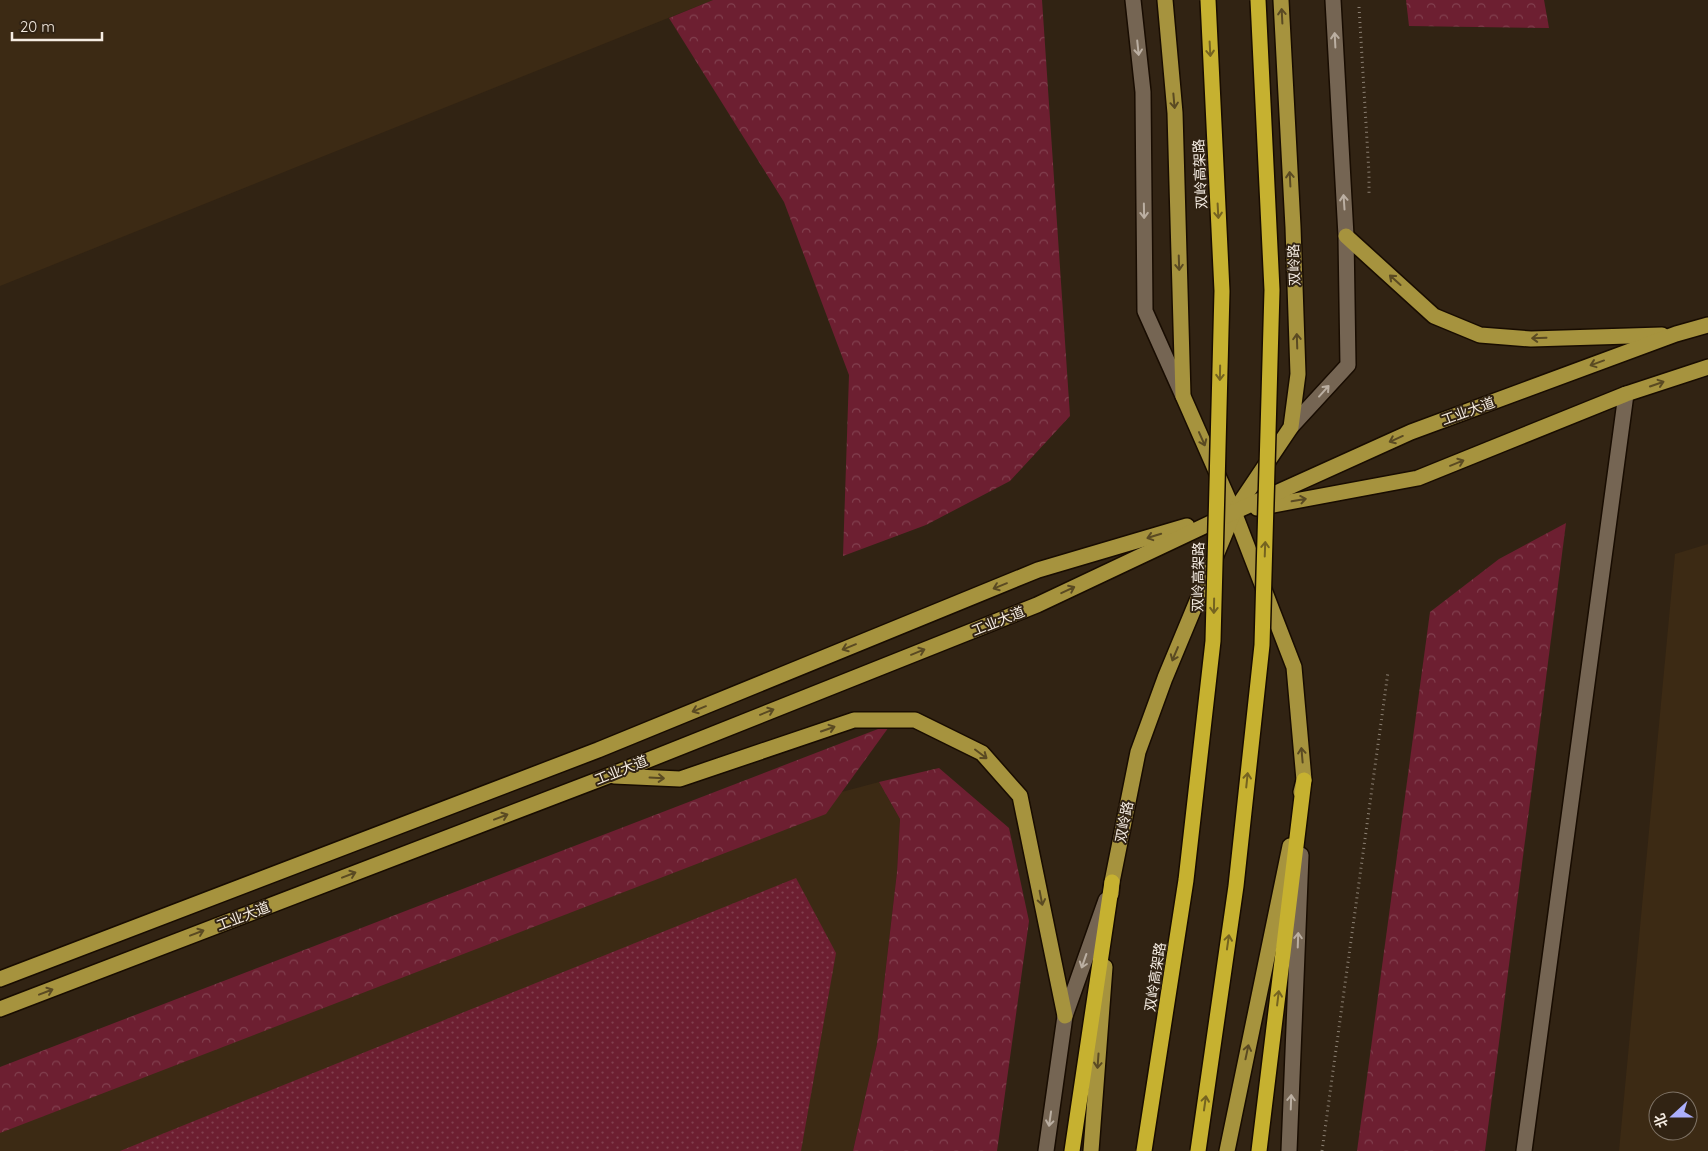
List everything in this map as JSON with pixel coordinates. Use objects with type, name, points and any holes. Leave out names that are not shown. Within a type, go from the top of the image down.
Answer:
[{"type":"highway","name":"双岭高架路","points":[[1144,1151],[1186,880],[1213,641],[1222,291],[1208,0]]},
{"type":"highway","points":[[1198,1151],[1236,886],[1262,645],[1272,290],[1258,0]]},
{"type":"highway","points":[[1259,1151],[1304,780]]},
{"type":"highway","points":[[1072,1151],[1112,882]]},
{"type":"main road","points":[[1165,0],[1175,113],[1183,396],[1234,512],[1294,667],[1304,780],[1227,1151]]},
{"type":"main road","name":"双岭路","points":[[1091,1151],[1112,882],[1138,752],[1165,678],[1234,512],[1292,427],[1298,374],[1293,227],[1281,0]]},
{"type":"main road","points":[[1346,236],[1434,316],[1480,335],[1531,339],[1676,334]]},
{"type":"main road","name":"工业大道","points":[[0,1009],[608,776],[1037,605],[1234,512],[1411,432],[1676,334],[1708,325]]},
{"type":"main road","name":"工业大道","points":[[0,979],[598,750],[1038,570],[1234,512],[1418,478],[1626,394],[1708,367]]},
{"type":"main road","points":[[608,776],[680,779],[854,720],[915,720],[982,753],[1020,796],[1065,1016]]},
{"type":"street","points":[[1132,0],[1143,92],[1145,312],[1183,396]]},
{"type":"street","points":[[1292,427],[1348,365],[1346,236],[1333,0]]},
{"type":"street","points":[[1524,1151],[1626,394]]},
{"type":"street","points":[[1289,1151],[1304,780]]},
{"type":"street","points":[[1046,1151],[1065,1016],[1112,882]]},
{"type":"path","points":[[1322,1151],[1388,672]]},
{"type":"shaded area","points":[[0,0],[713,0],[0,286]]},
{"type":"shaded area","points":[[1708,544],[1708,1151],[1619,1151],[1675,554]]},
{"type":"shaded area","points":[[879,782],[900,819],[897,872],[877,1044],[853,1151],[0,1151],[0,1120],[808,801]]},
{"type":"green space","points":[[713,0],[1042,0],[1070,416],[1010,481],[926,525],[843,556],[849,375],[784,202],[669,18]]},
{"type":"green space","points":[[1406,0],[1544,0],[1549,28],[1409,26]]},
{"type":"green space","points":[[1566,523],[1485,1151],[1357,1151],[1430,612],[1499,559]]},
{"type":"green space","points":[[891,724],[826,814],[0,1133],[0,1067]]},
{"type":"green space","points":[[939,768],[1009,828],[1029,921],[997,1151],[853,1151],[877,1044],[897,872],[900,819],[879,782]]},
{"type":"green space","points":[[796,878],[836,953],[801,1151],[120,1151]]}]
